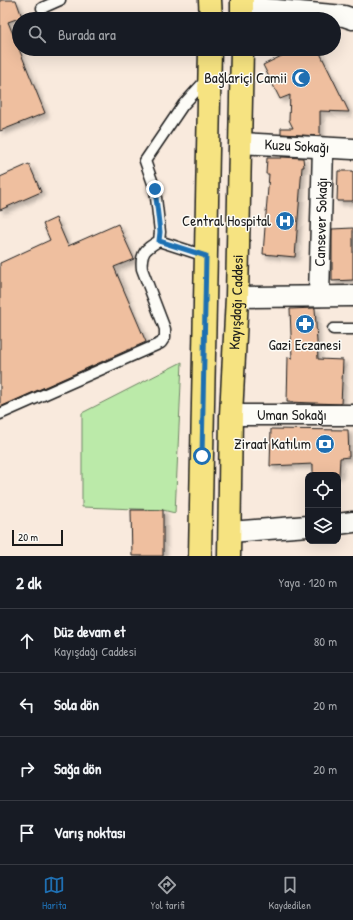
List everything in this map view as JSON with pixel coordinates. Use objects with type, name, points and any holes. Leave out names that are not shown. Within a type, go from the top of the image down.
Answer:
[{"type":"main road","points":[[210,0],[211,12]]},
{"type":"main road","name":"Kayışdağı Caddesi","points":[[200,556],[210,56]]},
{"type":"main road","name":"Kayışdağı Caddesi","points":[[229,556],[231,415],[237,297],[242,56]]},
{"type":"street","points":[[242,9],[244,7],[347,12]]},
{"type":"street","name":"Kuzu Sokağı","points":[[240,143],[353,149]]},
{"type":"street","name":"Cansever Sokağı","points":[[319,296],[324,148]]},
{"type":"street","points":[[237,297],[353,296]]},
{"type":"street","name":"Uman Sokağı","points":[[231,415],[353,415]]},
{"type":"street","points":[[341,524],[353,522]]},
{"type":"street","points":[[230,532],[305,526]]},
{"type":"lane","points":[[42,8],[60,0]]},
{"type":"lane","points":[[159,241],[160,232],[155,189],[145,161],[183,105],[210,76]]},
{"type":"lane","points":[[0,414],[161,343],[165,337],[165,329],[141,263],[145,251],[149,246],[159,241],[206,256]]},
{"type":"lane","points":[[333,328],[353,329]]},
{"type":"green space","points":[[182,362],[175,513],[163,510],[82,507],[82,413]]},
{"type":"building","points":[[0,0],[16,0],[20,12],[12,12],[12,21],[8,22],[12,32],[12,56],[22,56],[45,113],[0,131]]},
{"type":"building","name":"Bağlariçi Camii","points":[[282,56],[321,56],[349,112],[320,111],[320,136],[281,134],[281,128],[293,128],[289,120],[290,95],[280,99],[263,65]]},
{"type":"building","points":[[267,158],[303,158],[304,167],[302,167],[295,257],[263,254],[269,174],[266,174]]},
{"type":"building","points":[[29,164],[41,192],[0,210],[0,177]]},
{"type":"building","points":[[338,171],[353,171],[353,201],[337,201]]},
{"type":"building","points":[[56,218],[68,246],[118,224],[134,259],[114,267],[146,342],[0,407],[0,263],[50,240],[43,224]]},
{"type":"building","points":[[353,228],[353,280],[332,281],[332,229]]},
{"type":"building","points":[[315,308],[318,359],[343,360],[341,404],[287,402],[288,357],[292,358],[290,309]]},
{"type":"building","points":[[271,429],[348,430],[349,457],[340,458],[339,472],[313,472],[313,464],[270,466]]},
{"type":"building","points":[[131,510],[163,510],[163,556],[132,556]]},
{"type":"place","name":"Bağlariçi Camii","points":[[301,78]]},
{"type":"place","name":"Central Hospital","points":[[285,221]]},
{"type":"place","name":"Gazi Eczanesi","points":[[305,324]]},
{"type":"place","name":"Ziraat Katılım","points":[[325,444]]},
{"type":"route","points":[[155,189],[160,232],[159,241],[206,256],[202,456]]}]
